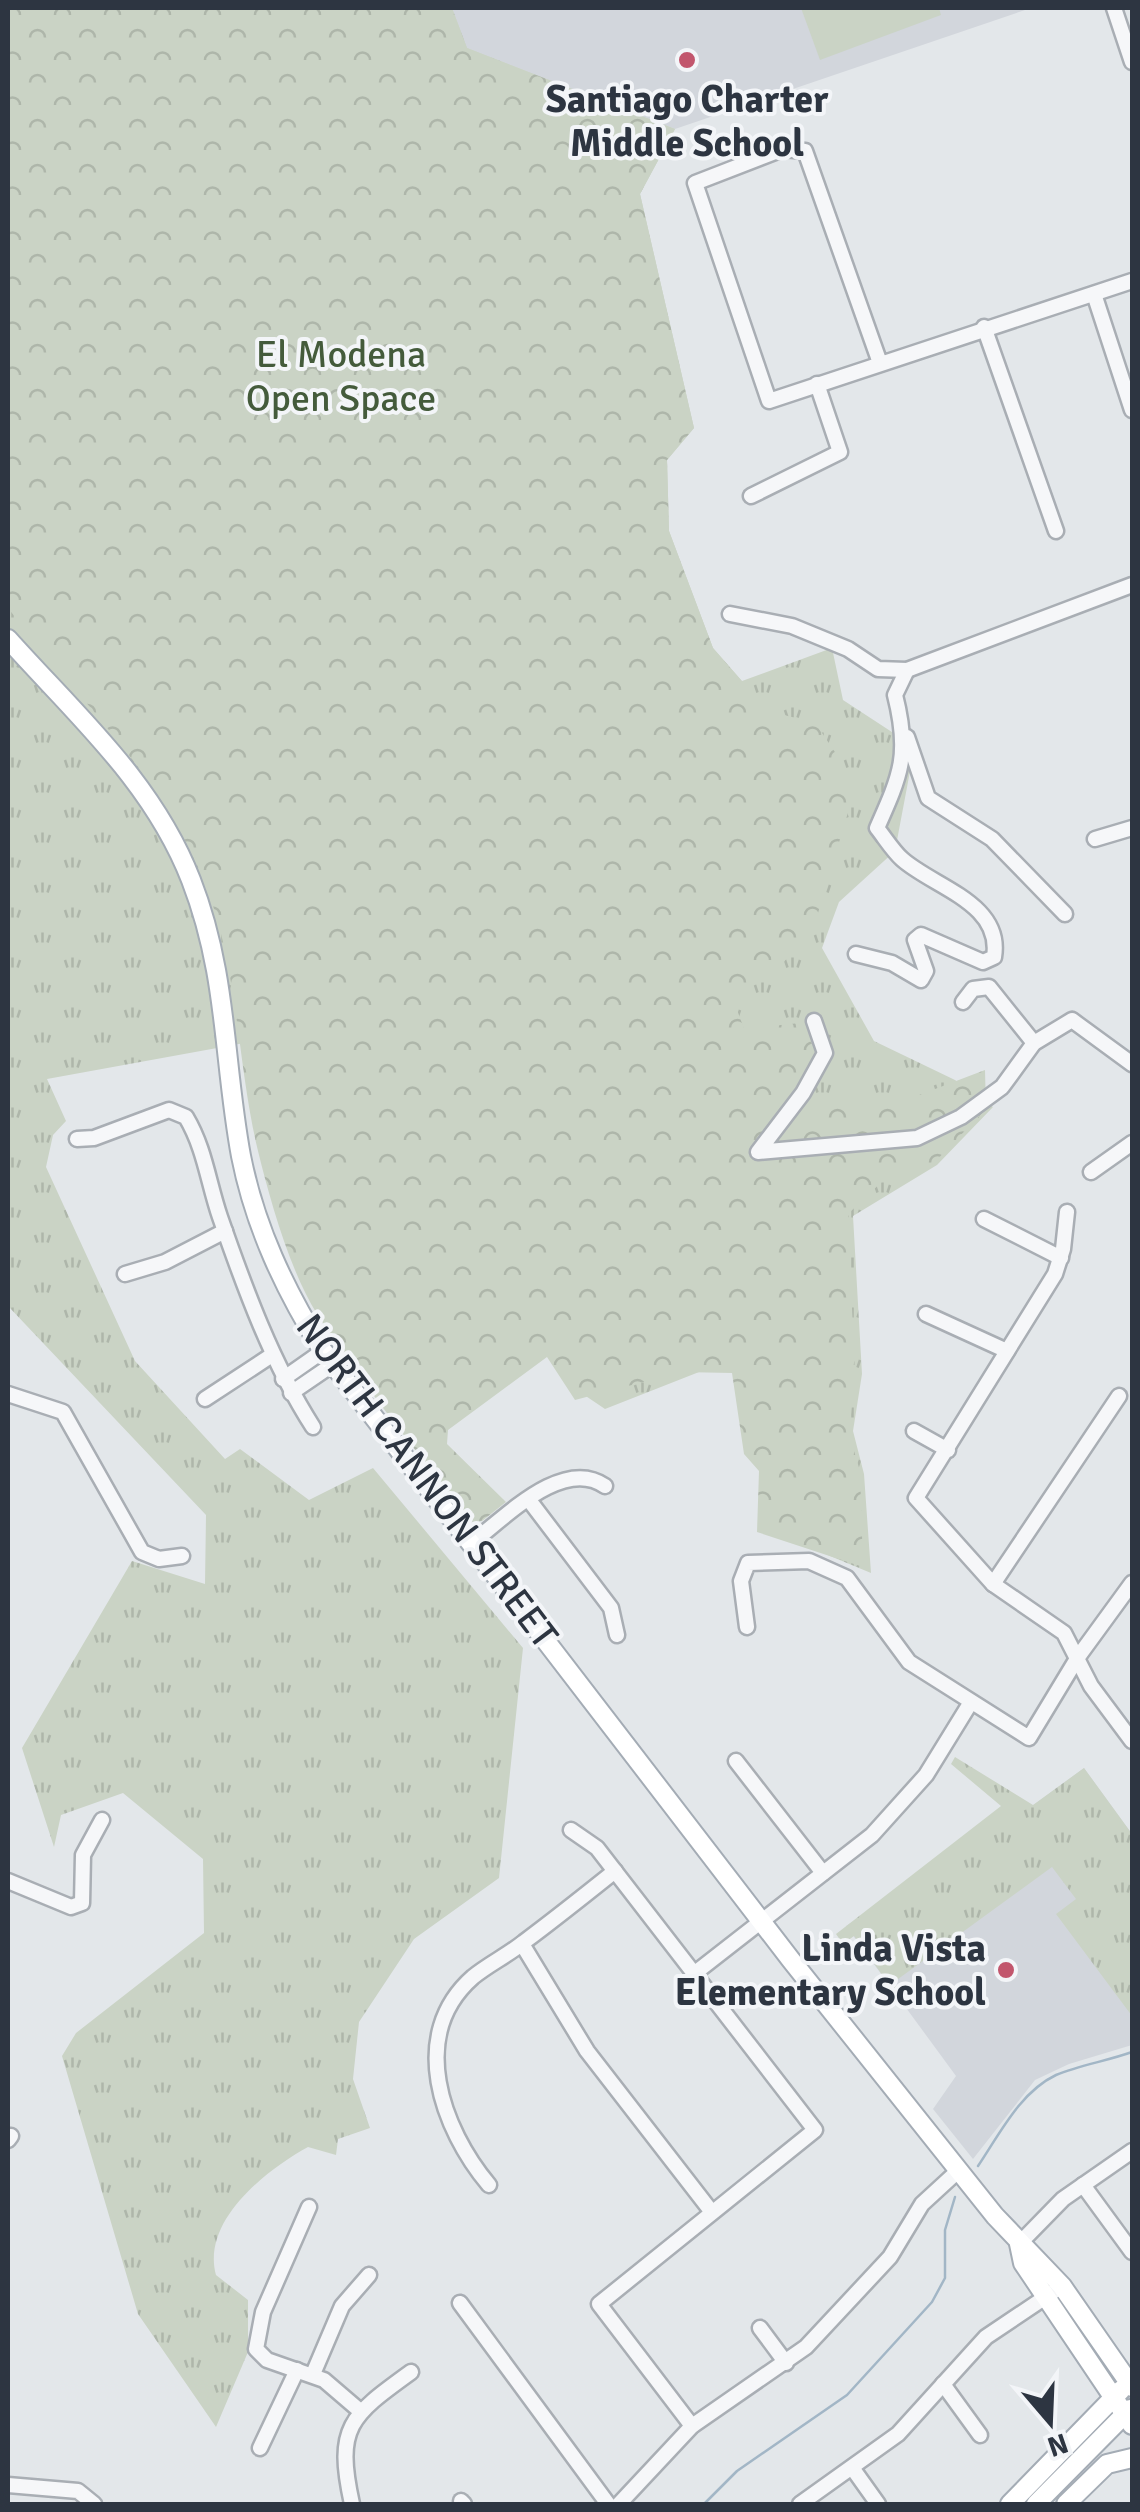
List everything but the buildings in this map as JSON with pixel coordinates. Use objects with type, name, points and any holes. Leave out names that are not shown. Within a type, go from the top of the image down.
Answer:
[{"type":"main road","name":"NORTH CANNON STREET","points":[[8,639],[122,761],[156,812],[190,876],[221,980],[247,1183],[280,1276],[328,1358],[761,1922],[1019,2244],[1035,2254],[1114,2397],[1130,2415]]},
{"type":"main road","name":"NORTH CANNON STREET","points":[[1054,2292],[1131,2382]]},
{"type":"main road","points":[[1010,2504],[1131,2382]]},
{"type":"main road","points":[[1036,2504],[1130,2415]]},
{"type":"main road","points":[[1066,2504],[1107,2464],[1132,2458]]},
{"type":"street","points":[[1114,8],[1132,62]]},
{"type":"street","points":[[880,363],[805,151],[783,149],[695,182],[769,400],[1132,281]]},
{"type":"street","points":[[1094,294],[1132,410]]},
{"type":"street","points":[[984,328],[1056,531]]},
{"type":"street","points":[[751,496],[840,452],[817,384]]},
{"type":"street","points":[[730,614],[792,626],[848,648],[878,669],[907,670],[1132,585]]},
{"type":"street","points":[[907,670],[895,695],[928,798],[992,839],[1065,914]]},
{"type":"street","points":[[856,954],[892,963],[921,980],[926,971],[915,940],[922,935],[983,962],[994,958],[996,944],[990,928],[957,890],[903,860],[877,828],[903,769],[904,732]]},
{"type":"street","points":[[1095,838],[1132,828]]},
{"type":"street","points":[[963,1002],[973,989],[990,987],[1034,1043]]},
{"type":"street","points":[[814,1021],[825,1053],[803,1093],[758,1152],[917,1138],[961,1117],[1002,1087],[1034,1043],[1072,1020],[1084,1024],[1132,1064]]},
{"type":"street","points":[[76,1139],[94,1138],[175,1110],[186,1116],[204,1152],[225,1231],[272,1355],[313,1427]]},
{"type":"street","points":[[1091,1172],[1132,1143]]},
{"type":"street","points":[[1066,1212],[1061,1258],[916,1498],[993,1584],[1056,1625],[1072,1641],[1092,1686],[1132,1741]]},
{"type":"street","points":[[984,1219],[1061,1258]]},
{"type":"street","points":[[125,1274],[164,1262],[225,1231]]},
{"type":"street","points":[[926,1314],[1008,1351]]},
{"type":"street","points":[[205,1400],[272,1355]]},
{"type":"street","points":[[283,1379],[328,1358]]},
{"type":"street","points":[[292,1393],[328,1358]]},
{"type":"street","points":[[8,1394],[63,1412],[142,1552],[160,1560],[182,1556]]},
{"type":"street","points":[[993,1584],[1119,1396]]},
{"type":"street","points":[[914,1431],[948,1450]]},
{"type":"street","points":[[470,1544],[555,1484],[576,1478],[593,1479],[605,1486]]},
{"type":"street","points":[[529,1500],[612,1608],[618,1635]]},
{"type":"street","points":[[747,1627],[741,1580],[748,1563],[808,1561],[847,1578],[909,1662],[1029,1738],[1078,1657],[1132,1583]]},
{"type":"street","points":[[695,1974],[902,1805],[971,1702]]},
{"type":"street","points":[[736,1761],[823,1873]]},
{"type":"street","points":[[8,1881],[71,1907],[82,1903],[83,1855],[102,1820]]},
{"type":"street","points":[[571,1830],[598,1848],[815,2130],[598,2304],[692,2426]]},
{"type":"street","points":[[489,2185],[452,2132],[438,2088],[438,2040],[452,2005],[472,1978],[616,1871]]},
{"type":"street","points":[[522,1944],[587,2052],[711,2212]]},
{"type":"street","points":[[1019,2244],[1083,2185],[1132,2152]]},
{"type":"street","points":[[619,2504],[692,2426],[786,2363],[890,2257],[922,2204],[958,2170]]},
{"type":"street","points":[[1083,2185],[1132,2252]]},
{"type":"street","points":[[309,2207],[263,2312],[256,2350],[260,2356],[313,2374],[359,2410]]},
{"type":"street","points":[[313,2374],[342,2306],[369,2275]]},
{"type":"street","points":[[800,2504],[898,2434],[986,2337],[1054,2292]]},
{"type":"street","points":[[460,2303],[608,2504]]},
{"type":"street","points":[[760,2328],[786,2363]]},
{"type":"street","points":[[260,2448],[297,2370]]},
{"type":"street","points":[[352,2504],[343,2455],[349,2425],[359,2410],[411,2372]]},
{"type":"street","points":[[943,2384],[980,2435]]},
{"type":"street","points":[[853,2469],[878,2504]]},
{"type":"street","points":[[8,2485],[78,2490],[94,2504]]},
{"type":"shaded area","name":"Santiago Charter Middle School","points":[[452,8],[1031,8],[675,129],[466,48]]},
{"type":"shaded area","name":"Linda Vista Elementary School","points":[[1084,1768],[1132,1834],[1132,2045],[1069,2064],[1035,2080],[973,2159],[933,2109],[956,2076],[846,1926],[1016,1818]]},
{"type":"green space","name":"El Modena Open Space","points":[[8,8],[452,8],[467,48],[675,129],[640,194],[694,428],[667,460],[669,531],[713,648],[742,681],[832,648],[843,700],[898,736],[911,766],[895,851],[839,902],[822,948],[874,1041],[955,1080],[993,1107],[937,1165],[853,1216],[862,1374],[853,1431],[864,1474],[871,1573],[777,1534],[755,1350],[605,1409],[565,1382],[543,1340],[250,1042],[47,1079],[66,1121],[53,1135],[46,1167],[135,1361],[225,1459],[240,1449],[309,1500],[373,1468],[523,1648],[499,1878],[414,1939],[359,2022],[353,2079],[370,2128],[338,2139],[336,2155],[308,2147],[274,2169],[241,2199],[218,2235],[216,2275],[248,2300],[248,2352],[216,2427],[138,2314],[62,2056],[76,2033],[204,1933],[203,1859],[123,1793],[61,1815],[54,1847],[22,1748],[132,1561],[205,1584],[206,1515],[8,1306],[8,610],[18,591],[8,559]]},
{"type":"green space","name":"El Modena Open Space","points":[[8,8],[452,8],[467,48],[675,129],[640,194],[694,428],[667,460],[669,531],[713,648],[767,710],[816,724],[847,770],[852,799],[818,913],[784,962],[731,993],[744,1029],[800,1023],[809,1036],[813,1048],[810,1066],[785,1107],[893,1105],[985,1070],[986,1109],[927,1170],[890,1174],[848,1214],[855,1376],[849,1434],[860,1471],[863,1567],[757,1532],[759,1471],[744,1454],[732,1373],[681,1372],[575,1400],[547,1357],[448,1430],[447,1444],[506,1502],[482,1521],[470,1522],[353,1367],[307,1297],[282,1235],[258,1151],[230,977],[202,876],[163,802],[8,608]]},
{"type":"green space","points":[[801,8],[939,8],[941,15],[820,60]]},
{"type":"green space","points":[[955,1757],[1033,1805],[1084,1768],[1132,1834],[1132,2016],[1056,1914],[1076,1899],[1052,1867],[894,1982],[908,2002],[904,2005],[854,1936],[843,1944],[836,1934],[1001,1806],[951,1764]]},
{"type":"waterway","points":[[978,2166],[1011,2115],[1043,2083],[1056,2075],[1132,2052]]},
{"type":"waterway","points":[[704,2504],[737,2471],[847,2395],[932,2302],[945,2278],[945,2230],[955,2197]]},
{"type":"place","name":"Santiago Charter Middle School","points":[[687,60]]},
{"type":"place","name":"Linda Vista Elementary School","points":[[1006,1970]]}]
